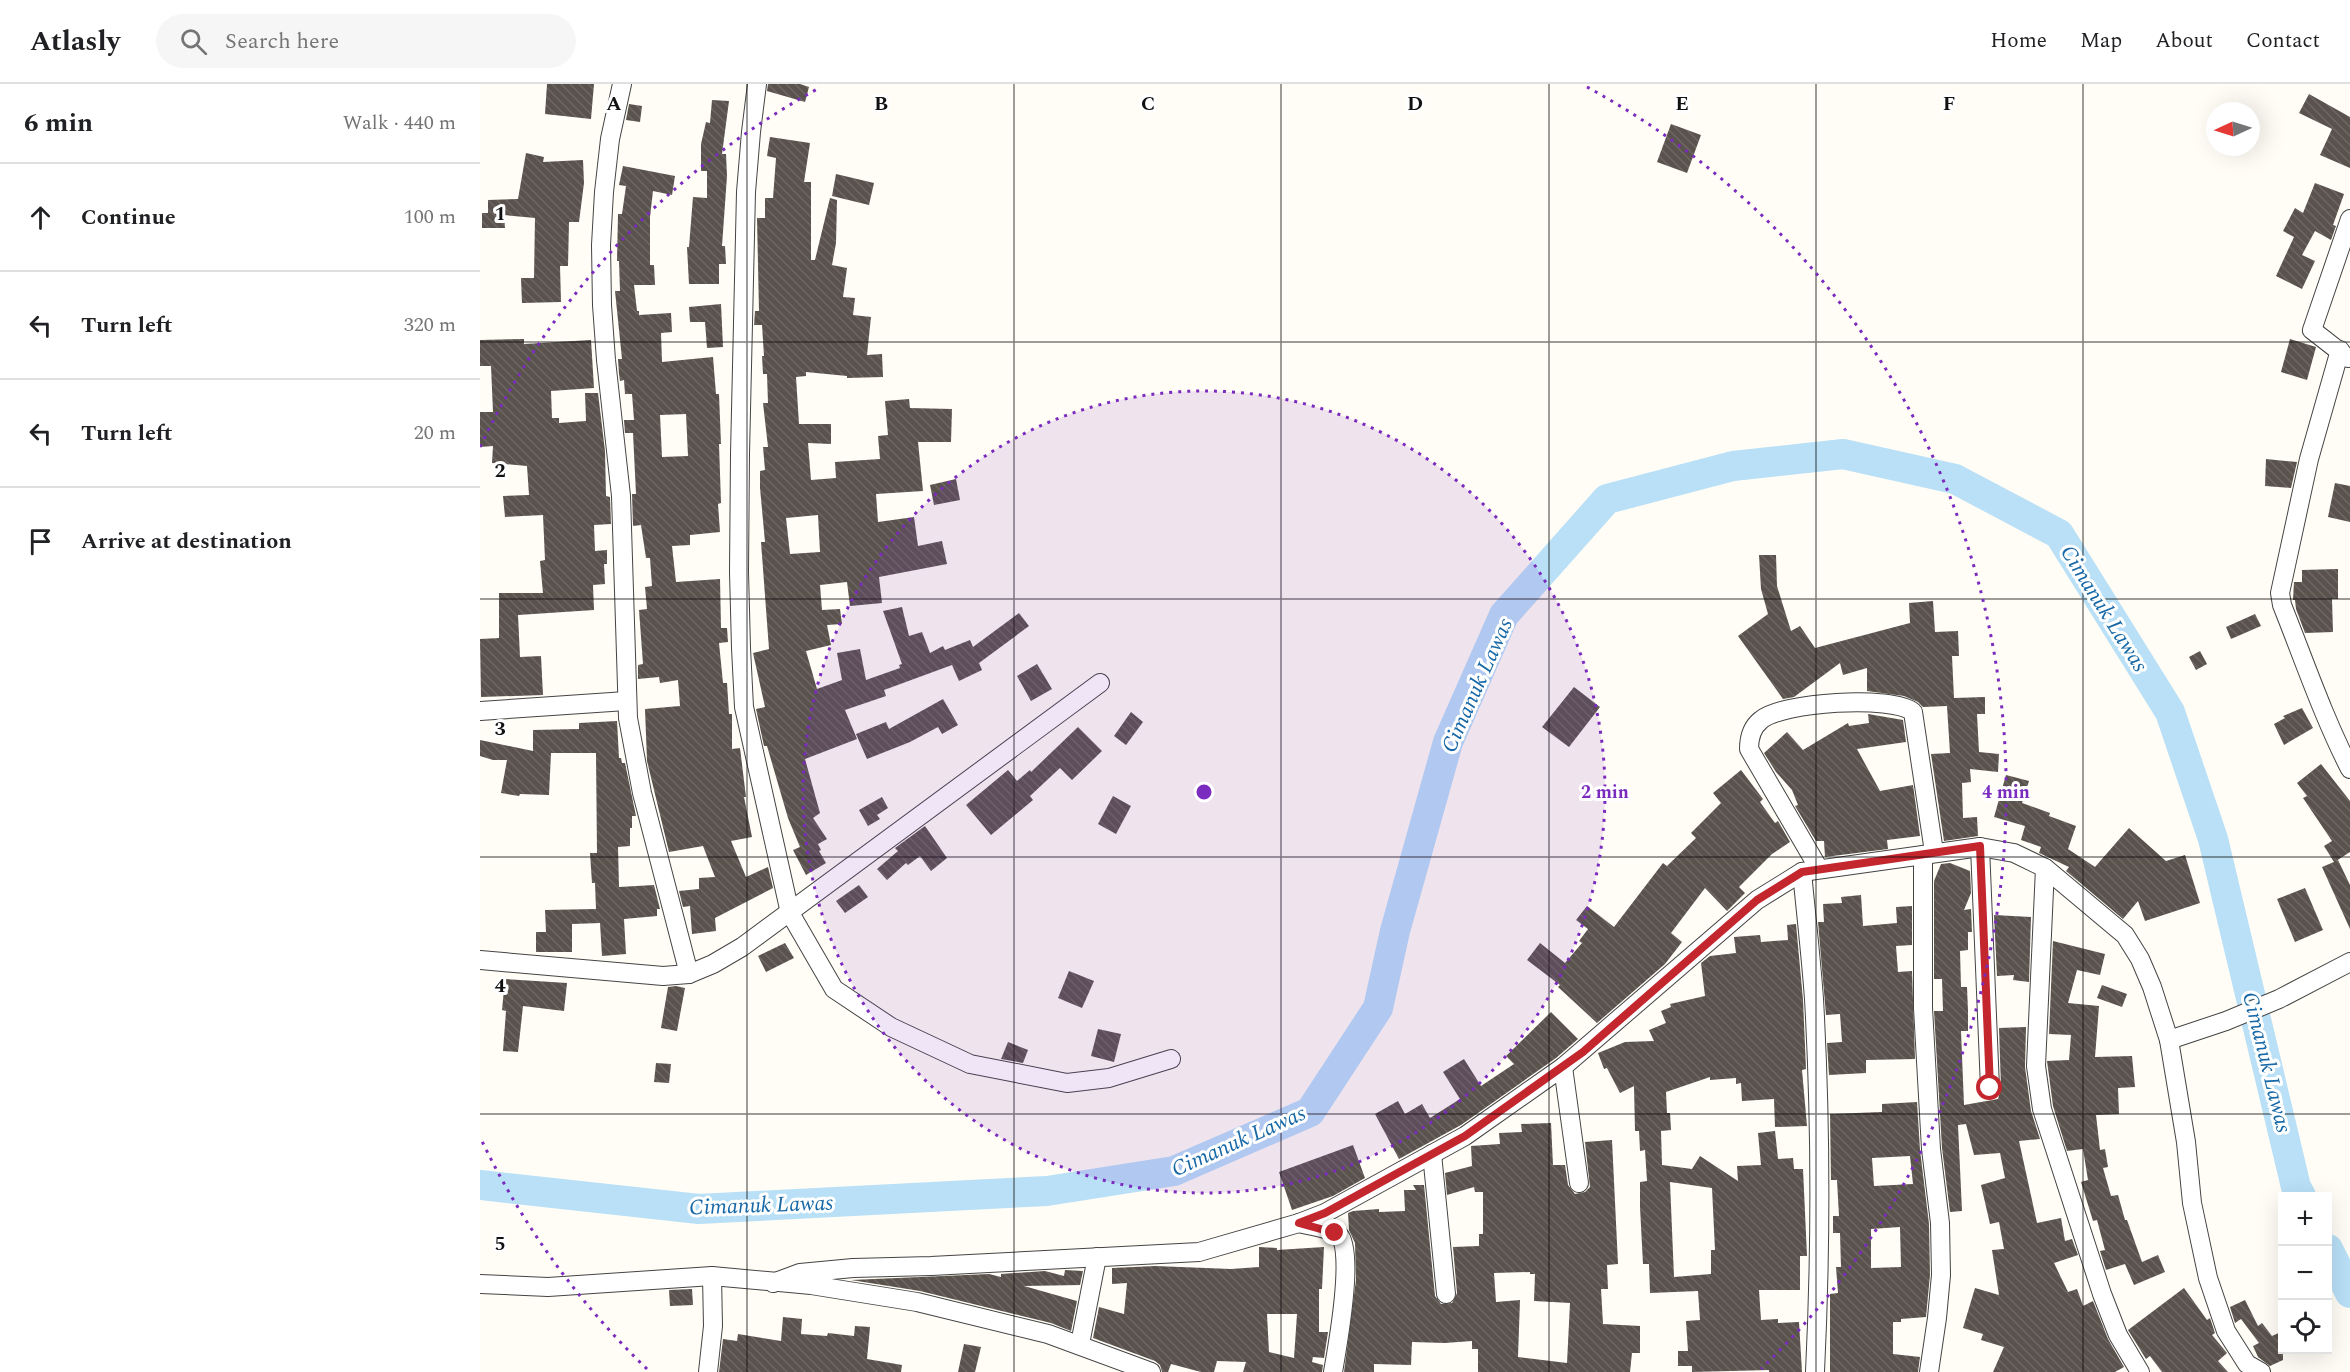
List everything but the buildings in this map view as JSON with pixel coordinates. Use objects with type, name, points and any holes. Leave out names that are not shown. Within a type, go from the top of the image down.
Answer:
[{"type":"street","points":[[622,84],[612,130],[605,181],[601,245],[605,349],[621,496],[627,718],[642,793],[688,974]]},
{"type":"street","points":[[757,84],[750,132],[746,192],[740,454],[741,648],[744,707],[790,913],[834,990],[891,1027],[970,1064],[1067,1083],[1109,1077],[1171,1059]]},
{"type":"street","points":[[2350,219],[2312,330],[2345,355],[2309,459],[2280,593],[2282,605],[2309,678],[2350,769]]},
{"type":"street","points":[[480,960],[663,976],[688,974],[713,964],[742,947],[790,913],[1100,683]]},
{"type":"street","points":[[480,711],[626,701]]},
{"type":"street","points":[[1815,1372],[1819,1107],[1811,871],[1749,749],[1749,736],[1760,720],[1784,709],[1846,702],[1884,703],[1907,707],[1913,712],[1929,854],[1923,1008],[1931,1149],[1940,1223],[1941,1275],[1929,1372]]},
{"type":"street","points":[[1980,846],[1990,1088]]},
{"type":"street","points":[[773,1282],[800,1273],[853,1268],[1199,1252],[1299,1223],[1325,1213],[1465,1136],[1563,1067],[1757,900],[1811,871],[1980,846],[2014,853],[2045,868],[2125,935],[2140,959],[2152,987],[2169,1040],[2186,1142],[2192,1203],[2208,1278],[2226,1331],[2249,1369]]},
{"type":"street","points":[[2045,868],[2036,1065],[2040,1099],[2102,1294],[2118,1335],[2140,1372]]},
{"type":"street","points":[[2169,1040],[2226,1021],[2279,999],[2350,962]]},
{"type":"street","points":[[1563,1067],[1579,1183]]},
{"type":"street","points":[[1432,1154],[1446,1294]]},
{"type":"street","points":[[1299,1223],[1335,1233],[1342,1243],[1345,1276],[1344,1299],[1333,1372]]},
{"type":"street","points":[[1080,1344],[1097,1257]]},
{"type":"street","points":[[708,1372],[712,1326],[712,1276]]},
{"type":"street","points":[[480,1284],[548,1287],[712,1276],[811,1285],[917,1302],[1048,1334],[1080,1344],[1143,1370]]},
{"type":"waterway","name":"Cimanuk Lawas","points":[[480,1185],[699,1209],[1047,1191],[1174,1171],[1310,1112],[1378,1008],[1395,931],[1448,742],[1504,615],[1607,499],[1733,466],[1843,454],[1955,479],[2059,534],[2170,712],[2213,839],[2299,1192]]},
{"type":"waterway","name":"Cimanuk Lawas","points":[[2332,1257],[2350,1293]]},
{"type":"route","points":[[1335,1233],[1299,1223],[1325,1213],[1465,1136],[1583,1052],[1757,900],[1802,872],[1980,846],[1990,1088]]}]
